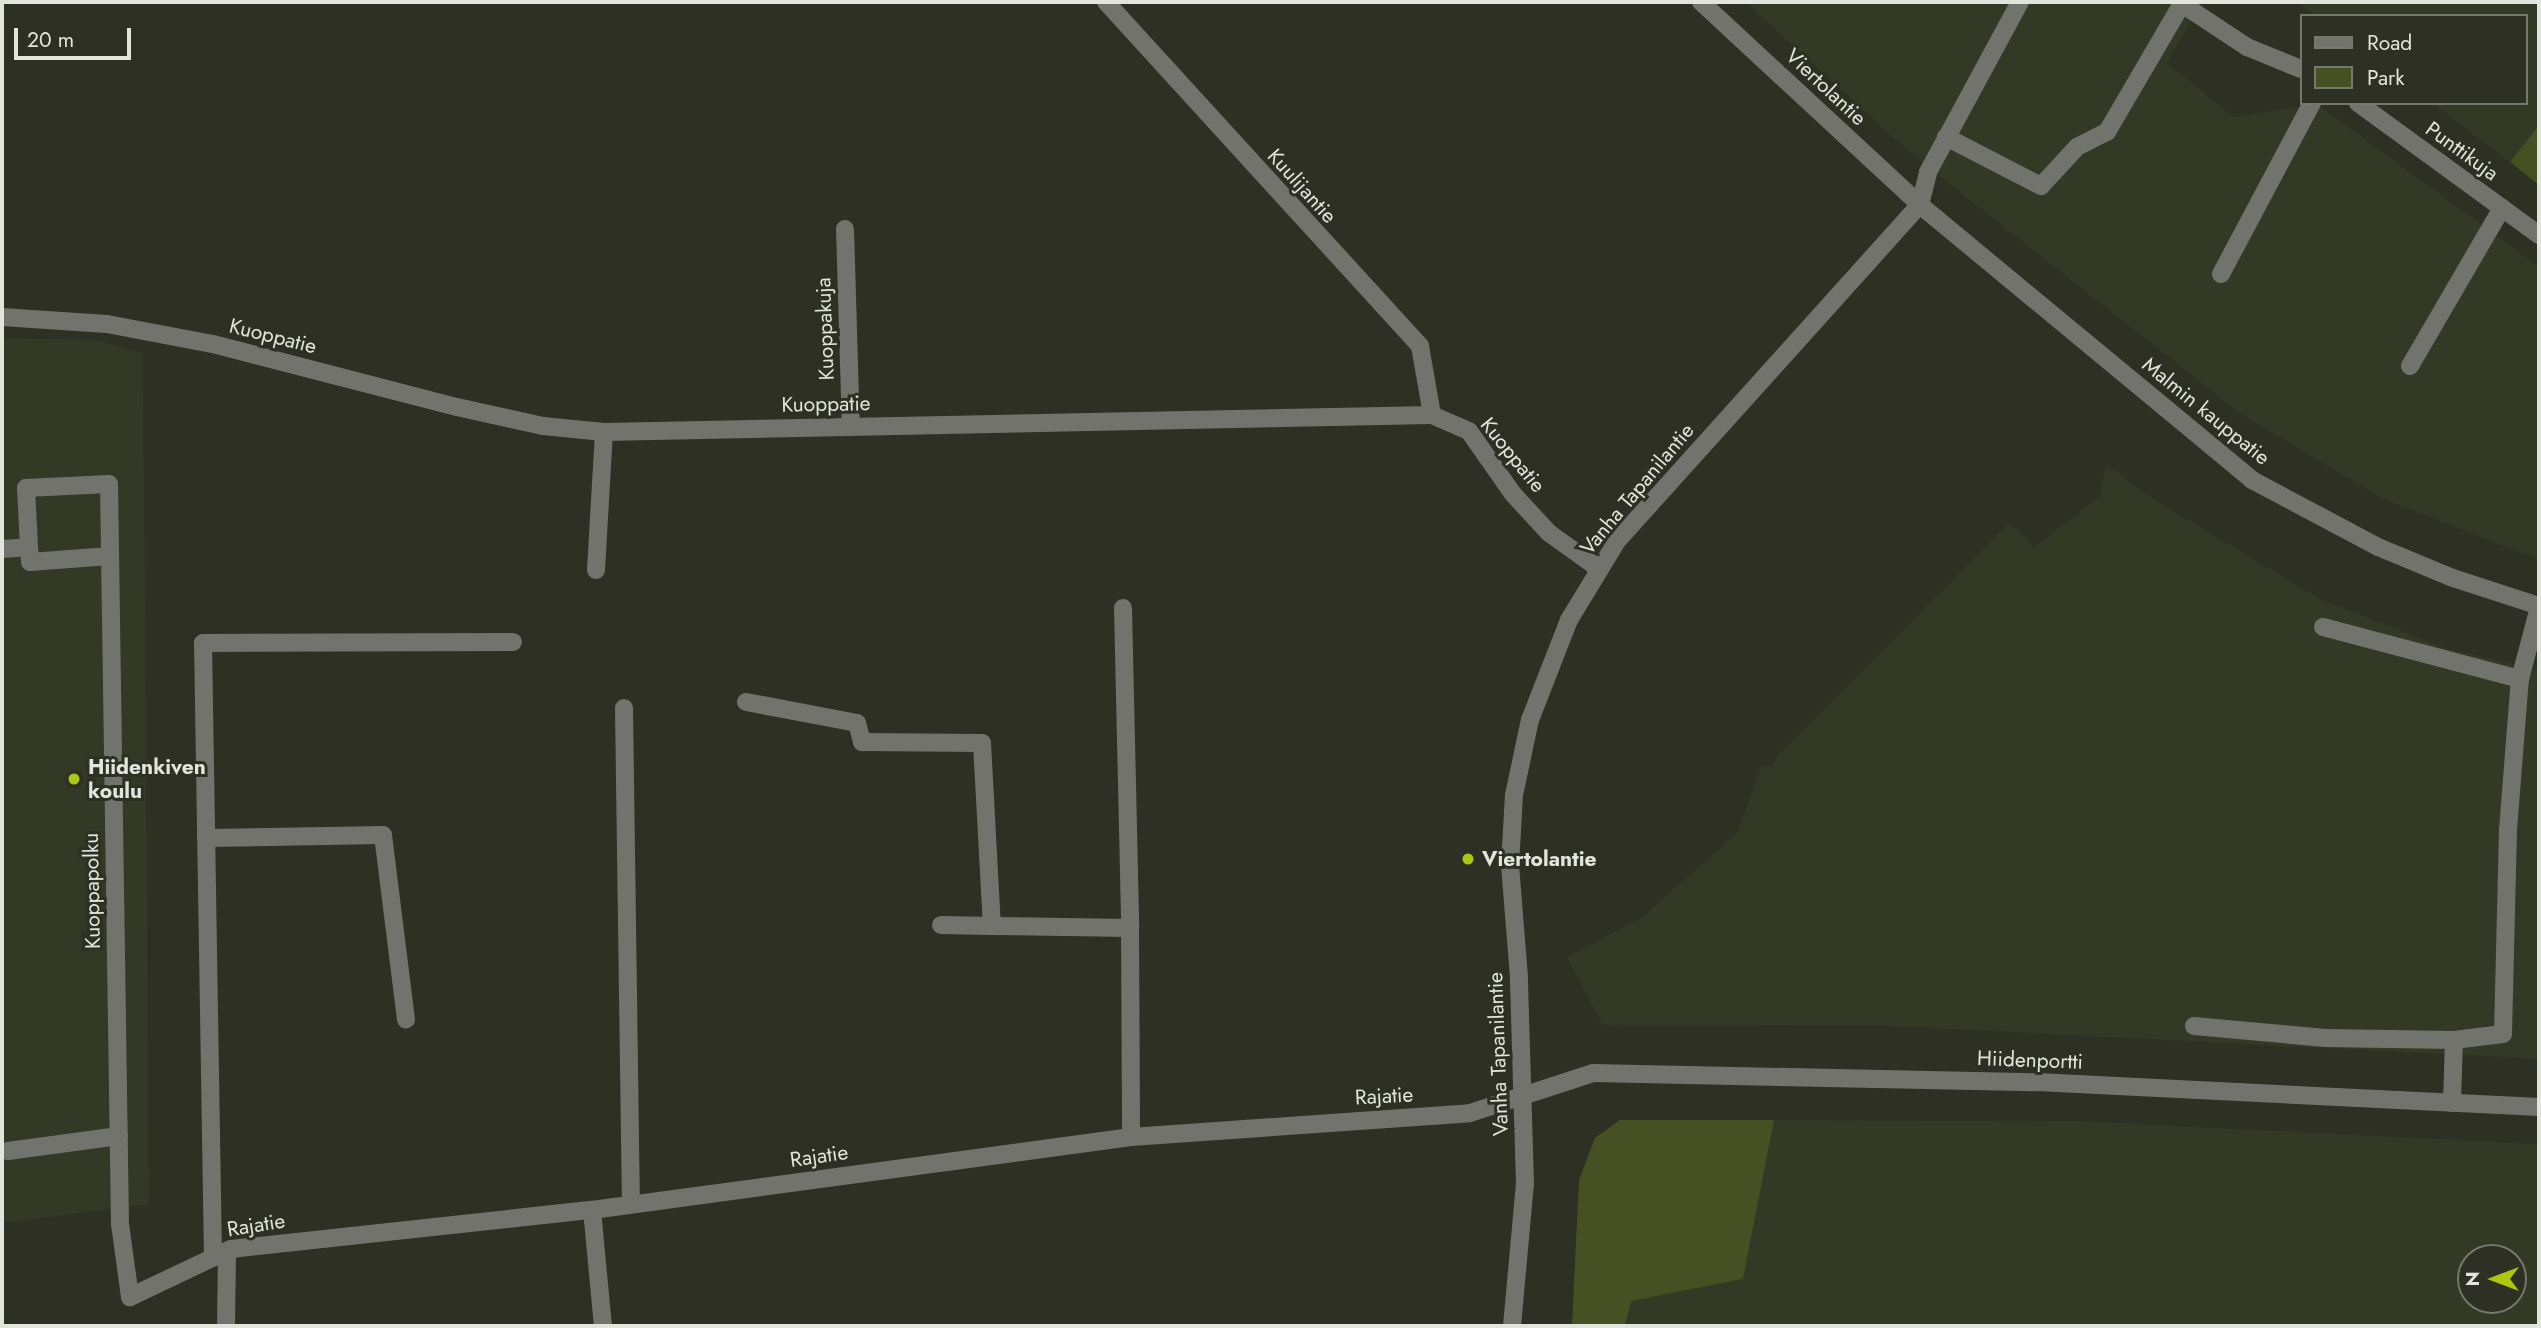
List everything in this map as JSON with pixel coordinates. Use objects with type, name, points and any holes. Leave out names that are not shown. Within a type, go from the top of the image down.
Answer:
[{"type":"street","name":"Kuulijantie","points":[[1107,2],[1420,346],[1432,415]]},
{"type":"street","name":"Viertolantie","points":[[1701,2],[1920,205]]},
{"type":"street","points":[[1920,205],[1928,172],[2020,2]]},
{"type":"street","points":[[1946,137],[2041,186],[2077,147],[2107,132],[2183,3],[2247,47],[2300,69]]},
{"type":"street","points":[[2221,274],[2311,105]]},
{"type":"street","name":"Punttikuja","points":[[2361,105],[2539,234]]},
{"type":"street","name":"Vanha Tapanilantie","points":[[1512,1326],[1525,1184],[1510,866],[1514,795],[1530,720],[1569,620],[1598,568],[1652,499],[1920,205]]},
{"type":"street","name":"Malmin kauppatie","points":[[1920,205],[2252,480],[2378,547],[2453,578],[2539,606]]},
{"type":"street","points":[[2410,366],[2502,208]]},
{"type":"street","name":"Kuoppakuja","points":[[845,229],[851,427]]},
{"type":"street","name":"Kuoppatie","points":[[2,317],[65,317],[120,326],[213,344],[457,407],[543,426],[604,432],[1432,415],[1469,431],[1513,494],[1549,533],[1598,568]]},
{"type":"street","points":[[596,570],[604,432]]},
{"type":"street","name":"Kuoppapolku","points":[[29,547],[26,488],[109,484],[120,1248],[130,1297]]},
{"type":"street","points":[[2,550],[29,547],[30,562],[110,556]]},
{"type":"street","points":[[2194,1026],[2325,1038],[2454,1040],[2503,1034],[2508,830],[2520,679],[2539,606]]},
{"type":"street","points":[[1123,608],[1130,928],[1131,1137]]},
{"type":"street","points":[[2323,627],[2520,679]]},
{"type":"street","points":[[226,1326],[220,1254],[206,838],[203,643],[513,642]]},
{"type":"street","points":[[746,702],[857,723],[862,743],[982,743],[992,926]]},
{"type":"street","points":[[624,708],[631,1204]]},
{"type":"street","points":[[206,838],[383,835],[406,1020]]},
{"type":"street","points":[[941,925],[1130,928]]},
{"type":"street","points":[[2452,1103],[2454,1040]]},
{"type":"street","name":"Hiidenportti","points":[[1522,1098],[1593,1073],[2037,1082],[2539,1107]]},
{"type":"street","name":"Rajatie","points":[[130,1297],[220,1254],[592,1210],[1131,1137],[1470,1113],[1522,1098]]},
{"type":"street","points":[[8,1151],[119,1136]]},
{"type":"street","points":[[592,1210],[603,1326]]},
{"type":"shaded area","points":[[1746,2],[2202,2],[2167,63],[2234,117],[2318,105],[2539,267],[2539,560],[2382,498],[2238,412],[1908,151]]},
{"type":"shaded area","points":[[2297,2],[2539,2],[2539,125],[2510,162],[2435,105],[2527,105],[2527,14],[2313,14]]},
{"type":"shaded area","name":"Hiidenkiven koulu","points":[[2,338],[94,340],[143,353],[149,1204],[2,1223]]},
{"type":"shaded area","points":[[2106,464],[2150,497],[2320,599],[2444,648],[2539,670],[2539,1059],[1892,1026],[1602,1025],[1567,957],[1640,919],[1737,833],[1762,765],[1773,767],[1778,755],[2009,523],[2035,547],[2100,496]]},
{"type":"shaded area","points":[[1774,1120],[2080,1121],[2539,1144],[2539,1326],[1625,1326],[1630,1301],[1743,1279]]},
{"type":"green space","points":[[2539,125],[2539,185],[2510,162]]},
{"type":"green space","points":[[1620,1120],[1774,1120],[1743,1279],[1631,1301],[1625,1326],[1572,1326],[1579,1180],[1595,1138]]},
{"type":"place","name":"Hiidenkiven koulu","points":[[74,779]]},
{"type":"place","name":"Viertolantie","points":[[1468,859]]}]
